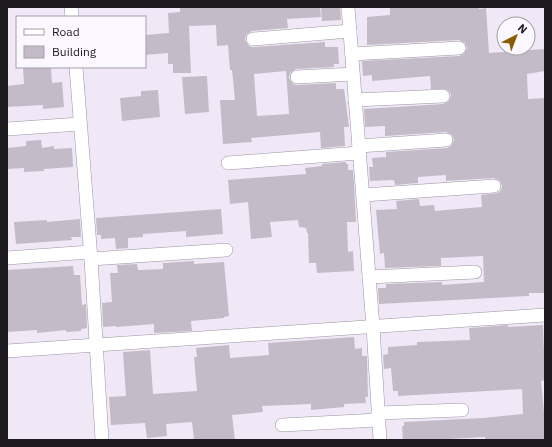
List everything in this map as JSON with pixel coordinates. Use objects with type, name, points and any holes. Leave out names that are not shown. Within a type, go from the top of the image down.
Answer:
[{"type":"street","points":[[348,7],[373,327],[380,440]]},
{"type":"street","points":[[253,40],[350,31]]},
{"type":"street","points":[[352,54],[459,48]]},
{"type":"street","points":[[76,68],[97,346],[102,440]]},
{"type":"street","points":[[297,77],[353,74]]},
{"type":"street","points":[[355,100],[444,96]]},
{"type":"street","points":[[7,129],[80,124]]},
{"type":"street","points":[[228,163],[446,140]]},
{"type":"street","points":[[363,195],[494,186]]},
{"type":"street","points":[[7,258],[226,250]]},
{"type":"street","points":[[369,277],[475,272]]},
{"type":"street","points":[[7,351],[545,315]]},
{"type":"street","points":[[282,425],[462,410]]},
{"type":"building","points":[[180,7],[320,7],[321,17],[287,19],[288,28],[252,31],[246,35],[245,40],[249,46],[253,47],[325,42],[325,47],[338,47],[339,64],[334,64],[334,67],[296,69],[290,73],[289,78],[293,84],[297,85],[336,83],[336,89],[344,89],[349,127],[344,127],[345,146],[321,148],[320,132],[251,138],[252,142],[223,144],[220,100],[235,100],[228,45],[217,46],[216,25],[189,26],[191,73],[173,73],[173,64],[168,64],[168,53],[146,55],[146,35],[169,33],[168,13],[180,12]],"holes":[[[286,71],[289,114],[257,116],[254,74]]]},
{"type":"building","points":[[321,7],[340,7],[341,20],[322,21]]},
{"type":"building","points":[[390,7],[486,8],[489,53],[496,52],[496,56],[536,56],[536,50],[545,49],[545,71],[527,74],[528,99],[545,98],[545,293],[529,293],[529,296],[379,304],[378,288],[386,288],[386,284],[442,282],[442,285],[484,282],[483,256],[441,258],[441,266],[385,268],[384,253],[380,254],[376,210],[397,209],[396,201],[419,199],[420,206],[434,205],[435,211],[482,207],[481,195],[498,193],[502,186],[500,181],[494,178],[446,181],[446,175],[418,177],[418,183],[395,185],[394,180],[370,181],[369,167],[373,167],[372,158],[386,157],[386,152],[447,148],[451,146],[454,140],[452,135],[446,132],[385,136],[385,126],[365,127],[364,109],[443,104],[448,102],[451,96],[450,92],[446,89],[431,89],[430,76],[372,81],[372,75],[363,76],[362,61],[459,56],[464,54],[467,48],[465,43],[459,40],[367,45],[367,17],[390,15]]},
{"type":"building","points":[[23,68],[51,68],[52,83],[62,82],[64,107],[43,109],[43,105],[7,107],[7,86],[24,84]]},
{"type":"building","points":[[207,76],[209,112],[185,114],[182,77]]},
{"type":"building","points":[[158,90],[160,117],[122,121],[120,98],[141,96],[141,91]]},
{"type":"building","points":[[41,140],[42,148],[54,146],[54,149],[72,148],[73,167],[24,172],[24,168],[7,169],[7,148],[26,146],[26,141]]},
{"type":"building","points":[[346,162],[346,164],[348,164],[348,170],[353,170],[354,183],[356,222],[347,222],[348,252],[353,251],[354,271],[317,273],[316,263],[309,263],[308,233],[306,228],[299,227],[298,220],[270,222],[272,237],[251,239],[248,202],[230,204],[228,180],[306,174],[305,168],[322,166],[322,164]]},
{"type":"building","points":[[221,209],[223,234],[186,237],[186,231],[143,234],[143,237],[128,238],[128,248],[116,249],[115,238],[101,239],[101,235],[97,235],[96,218]]},
{"type":"building","points":[[80,219],[81,237],[71,237],[72,240],[16,244],[14,222],[47,220],[47,222]]},
{"type":"building","points":[[194,261],[194,264],[224,262],[229,316],[224,318],[191,321],[192,331],[154,333],[154,324],[103,327],[102,303],[112,302],[110,273],[118,273],[117,265],[137,264],[138,270],[163,269],[163,263]]},
{"type":"building","points":[[73,266],[74,275],[80,275],[82,305],[86,304],[87,328],[81,329],[81,331],[66,332],[66,330],[37,333],[37,330],[7,332],[7,270]]},
{"type":"building","points":[[508,325],[508,327],[543,325],[545,380],[541,381],[545,422],[545,440],[485,440],[485,437],[403,440],[402,426],[404,426],[404,422],[483,418],[523,414],[522,389],[398,396],[398,391],[393,391],[391,368],[384,369],[383,355],[388,354],[388,347],[417,345],[417,342],[470,340],[469,328]]},
{"type":"building","points":[[354,337],[355,349],[362,348],[362,356],[367,356],[368,397],[365,397],[366,403],[344,404],[344,407],[311,410],[311,404],[262,406],[263,412],[232,415],[235,440],[194,440],[192,422],[166,424],[167,436],[147,438],[145,423],[111,425],[109,397],[126,396],[123,352],[150,350],[153,394],[197,391],[194,357],[197,357],[196,348],[229,345],[230,358],[269,355],[268,343]]}]
